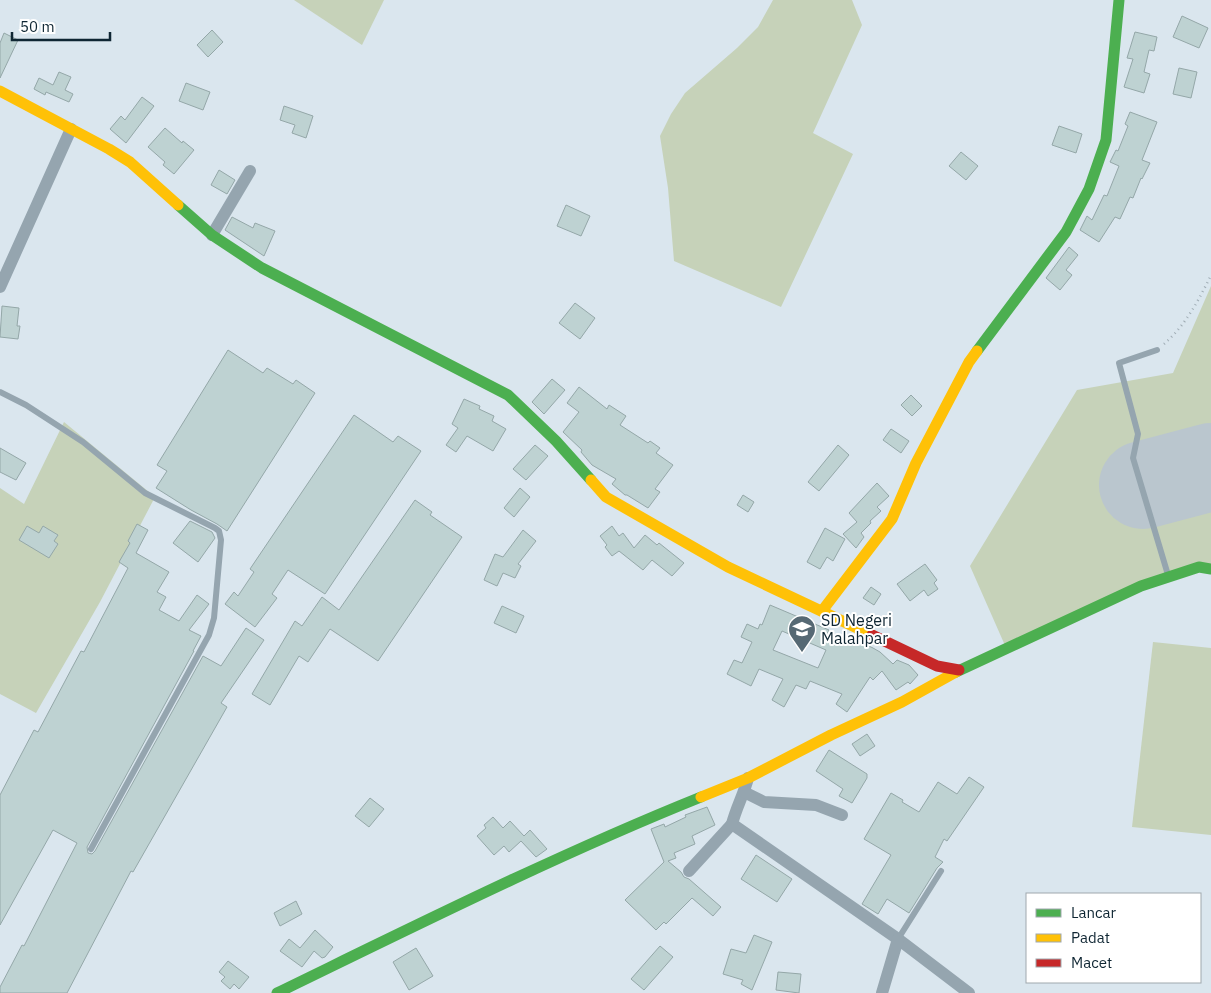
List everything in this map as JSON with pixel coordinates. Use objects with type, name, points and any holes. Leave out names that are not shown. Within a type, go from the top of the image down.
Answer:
[{"type":"street","points":[[822,611],[892,519],[916,462],[969,362],[1066,232],[1089,189],[1106,140],[1119,0]]},
{"type":"street","points":[[0,92],[130,162],[212,235],[262,268],[508,395],[556,441],[606,497],[728,568],[937,666],[959,670]]},
{"type":"street","points":[[0,287],[71,129]]},
{"type":"street","points":[[212,235],[250,170]]},
{"type":"street","points":[[277,993],[458,904],[656,815],[748,778],[831,735],[902,702],[959,670],[1141,586],[1199,567],[1211,569]]},
{"type":"street","points":[[689,871],[732,824],[748,778]]},
{"type":"street","points":[[744,792],[764,802],[816,805],[842,815]]},
{"type":"street","points":[[732,824],[898,939],[969,993]]},
{"type":"street","points":[[882,993],[898,939]]},
{"type":"lane","points":[[1157,350],[1119,363],[1138,434],[1133,458],[1168,576]]},
{"type":"lane","points":[[0,392],[26,405],[83,442],[145,493],[215,528],[219,531],[222,540],[214,618],[209,635],[91,850]]},
{"type":"lane","points":[[898,939],[940,871]]},
{"type":"path","points":[[1157,350],[1172,337],[1198,303],[1211,275]]},
{"type":"green space","points":[[294,0],[384,0],[362,45]]},
{"type":"green space","points":[[773,0],[852,0],[862,25],[813,133],[853,154],[781,307],[674,261],[668,188],[660,136],[671,114],[685,93],[758,27]]},
{"type":"green space","points":[[1211,286],[1211,444],[1202,435],[1135,453],[1152,520],[1211,505],[1211,572],[1185,569],[1007,650],[970,566],[1077,390],[1173,373]]},
{"type":"green space","points":[[64,422],[155,497],[100,602],[36,713],[0,694],[0,488],[24,504]]},
{"type":"green space","points":[[1153,642],[1211,648],[1211,835],[1132,827]]},
{"type":"building","points":[[1182,16],[1208,28],[1199,48],[1173,37]]},
{"type":"building","points":[[212,30],[223,42],[208,57],[197,45]]},
{"type":"building","points":[[1135,32],[1157,37],[1154,51],[1149,50],[1144,72],[1150,74],[1144,93],[1124,87],[1133,59],[1127,58]]},
{"type":"building","points":[[4,33],[18,40],[0,78],[0,43]]},
{"type":"building","points":[[1179,68],[1197,72],[1191,98],[1173,94]]},
{"type":"building","points":[[59,72],[71,77],[65,90],[73,94],[69,102],[46,92],[45,95],[34,89],[39,78],[53,85]]},
{"type":"building","points":[[186,83],[210,92],[203,110],[179,101]]},
{"type":"building","points":[[142,97],[154,106],[126,143],[110,129],[121,116],[125,120]]},
{"type":"building","points":[[284,106],[313,116],[306,138],[292,133],[295,125],[280,120]]},
{"type":"building","points":[[1130,112],[1157,122],[1142,160],[1150,163],[1141,178],[1133,198],[1130,197],[1120,219],[1115,217],[1099,242],[1080,230],[1087,216],[1092,220],[1104,195],[1107,196],[1119,166],[1110,162],[1116,150],[1118,151],[1128,126],[1125,124]]},
{"type":"building","points":[[1059,126],[1082,134],[1076,153],[1052,145]]},
{"type":"building","points":[[165,128],[182,143],[183,141],[194,150],[174,174],[163,165],[165,162],[148,147]]},
{"type":"building","points":[[961,152],[978,166],[966,180],[949,166]]},
{"type":"building","points":[[219,170],[235,180],[227,194],[211,185]]},
{"type":"building","points":[[566,205],[590,216],[581,236],[557,226]]},
{"type":"building","points":[[232,217],[253,228],[255,223],[275,231],[264,256],[225,230]]},
{"type":"building","points":[[1069,247],[1078,255],[1066,270],[1072,275],[1060,290],[1046,278]]},
{"type":"building","points":[[575,303],[595,318],[580,339],[559,323]]},
{"type":"building","points":[[2,306],[19,308],[17,326],[20,326],[18,339],[0,337]]},
{"type":"building","points":[[228,350],[263,373],[267,368],[293,384],[296,380],[315,393],[227,531],[156,488],[167,471],[157,465]]},
{"type":"building","points":[[552,379],[565,390],[544,414],[532,402]]},
{"type":"building","points":[[579,387],[607,409],[609,405],[626,416],[620,425],[648,443],[650,441],[660,448],[656,453],[673,465],[655,489],[660,492],[648,508],[625,495],[612,484],[616,479],[592,465],[581,452],[582,450],[563,432],[579,412],[567,403]]},
{"type":"building","points":[[911,395],[922,406],[912,416],[901,405]]},
{"type":"building","points":[[464,399],[480,406],[479,409],[494,416],[492,421],[506,429],[493,451],[467,436],[456,452],[446,445],[458,428],[452,424]]},
{"type":"building","points":[[354,415],[393,442],[398,436],[421,451],[325,594],[288,570],[272,594],[277,598],[255,627],[225,604],[234,592],[238,596],[254,572],[250,569]]},
{"type":"building","points":[[891,429],[909,441],[901,453],[883,440]]},
{"type":"building","points":[[535,445],[548,456],[526,480],[513,469]]},
{"type":"building","points":[[838,445],[849,455],[819,491],[808,482]]},
{"type":"building","points":[[0,448],[26,463],[16,480],[0,472]]},
{"type":"building","points":[[877,483],[889,496],[877,507],[881,511],[861,533],[864,537],[856,548],[843,534],[857,522],[849,513]]},
{"type":"building","points":[[520,488],[530,497],[514,517],[504,508]]},
{"type":"building","points":[[743,495],[754,502],[748,512],[737,505]]},
{"type":"building","points":[[415,500],[432,512],[430,515],[462,537],[378,661],[330,629],[308,662],[299,656],[270,705],[252,694],[295,621],[302,626],[322,597],[339,610]]},
{"type":"building","points":[[190,521],[212,532],[215,538],[198,562],[173,543]]},
{"type":"building","points":[[137,524],[148,530],[136,553],[169,572],[157,592],[166,597],[159,610],[179,621],[197,595],[209,604],[189,630],[201,636],[194,651],[87,847],[88,853],[92,854],[95,851],[203,656],[221,666],[246,628],[264,640],[221,703],[227,707],[133,872],[131,871],[67,993],[0,993],[0,987],[22,945],[24,946],[77,843],[53,830],[0,925],[0,795],[34,730],[38,732],[81,651],[84,652],[128,568],[119,562],[130,543],[128,541]]},
{"type":"building","points":[[27,526],[39,533],[43,526],[58,535],[54,541],[58,544],[49,558],[19,540]]},
{"type":"building","points":[[612,526],[619,536],[623,533],[634,548],[645,535],[657,545],[659,543],[684,563],[672,576],[652,560],[643,570],[619,551],[612,556],[600,536]]},
{"type":"building","points":[[825,528],[845,539],[833,561],[827,557],[820,569],[807,562]]},
{"type":"building","points":[[523,530],[536,541],[518,564],[521,566],[515,578],[503,573],[497,586],[484,580],[495,554],[503,557]]},
{"type":"building","points":[[925,564],[937,580],[934,583],[938,589],[928,596],[924,590],[910,601],[897,584]]},
{"type":"building","points":[[871,587],[881,594],[874,605],[863,598]]},
{"type":"building","points":[[770,605],[829,630],[827,634],[853,644],[856,640],[873,648],[893,664],[897,660],[909,665],[918,675],[910,684],[908,682],[896,690],[882,671],[873,680],[870,677],[847,712],[836,704],[842,694],[810,681],[806,689],[796,685],[784,707],[772,700],[783,679],[759,669],[751,686],[727,674],[734,660],[742,663],[752,642],[741,637],[747,624],[758,629],[760,624],[762,625]],"holes":[[[782,631],[826,650],[818,668],[773,650]]]},
{"type":"building","points":[[502,606],[524,616],[516,633],[494,623]]},
{"type":"building","points":[[867,734],[875,746],[860,756],[852,744]]},
{"type":"building","points":[[829,750],[867,774],[867,778],[852,803],[839,796],[843,789],[816,771]]},
{"type":"building","points":[[969,777],[984,787],[947,841],[944,839],[935,857],[943,862],[937,868],[909,913],[887,899],[878,914],[862,904],[891,855],[864,839],[891,793],[919,812],[938,782],[957,794]]},
{"type":"building","points":[[370,798],[384,809],[369,827],[355,816]]},
{"type":"building","points":[[707,807],[715,825],[692,836],[695,844],[674,853],[676,858],[668,861],[684,877],[689,879],[721,907],[713,916],[692,898],[666,924],[664,922],[656,930],[625,900],[664,862],[651,829],[664,824],[665,827],[686,817],[685,815]]},
{"type":"building","points":[[493,817],[503,828],[510,821],[524,836],[530,830],[547,849],[536,857],[521,841],[509,852],[504,846],[494,855],[477,836],[486,828],[484,825]]},
{"type":"building","points":[[756,855],[792,879],[777,902],[741,879]]},
{"type":"building","points":[[296,901],[302,914],[280,926],[274,913]]},
{"type":"building","points":[[315,930],[333,947],[325,957],[322,958],[314,951],[302,967],[280,951],[289,939],[300,948]]},
{"type":"building","points":[[754,935],[772,942],[752,990],[741,984],[743,980],[723,974],[731,949],[746,953]]},
{"type":"building","points":[[660,946],[673,957],[644,990],[631,979]]},
{"type":"building","points":[[416,948],[433,976],[409,990],[393,962]]},
{"type":"building","points":[[228,961],[249,977],[239,989],[234,984],[230,989],[221,981],[225,977],[219,972]]},
{"type":"building","points":[[778,972],[801,974],[799,993],[776,990]]},
{"type":"runway","points":[[1143,485],[1211,467]]},
{"type":"traffic: fast","points":[[977,351],[1066,232],[1089,189],[1106,140],[1119,0]]},
{"type":"traffic: fast","points":[[178,205],[212,235],[262,268],[508,395],[556,441],[591,480]]},
{"type":"traffic: fast","points":[[956,672],[1141,586],[1199,567],[1211,569]]},
{"type":"traffic: fast","points":[[277,993],[540,867],[701,797]]},
{"type":"traffic: slow","points":[[0,91],[130,162],[178,205]]},
{"type":"traffic: slow","points":[[822,611],[892,519],[916,463],[969,362],[977,351]]},
{"type":"traffic: slow","points":[[591,480],[606,497],[728,567],[872,635]]},
{"type":"traffic: slow","points":[[701,797],[748,778],[831,735],[902,702],[956,672]]},
{"type":"traffic: jam","points":[[872,635],[937,666],[959,670]]},
{"type":"place","name":"SD Negeri Malahpar","points":[[802,653]]}]
